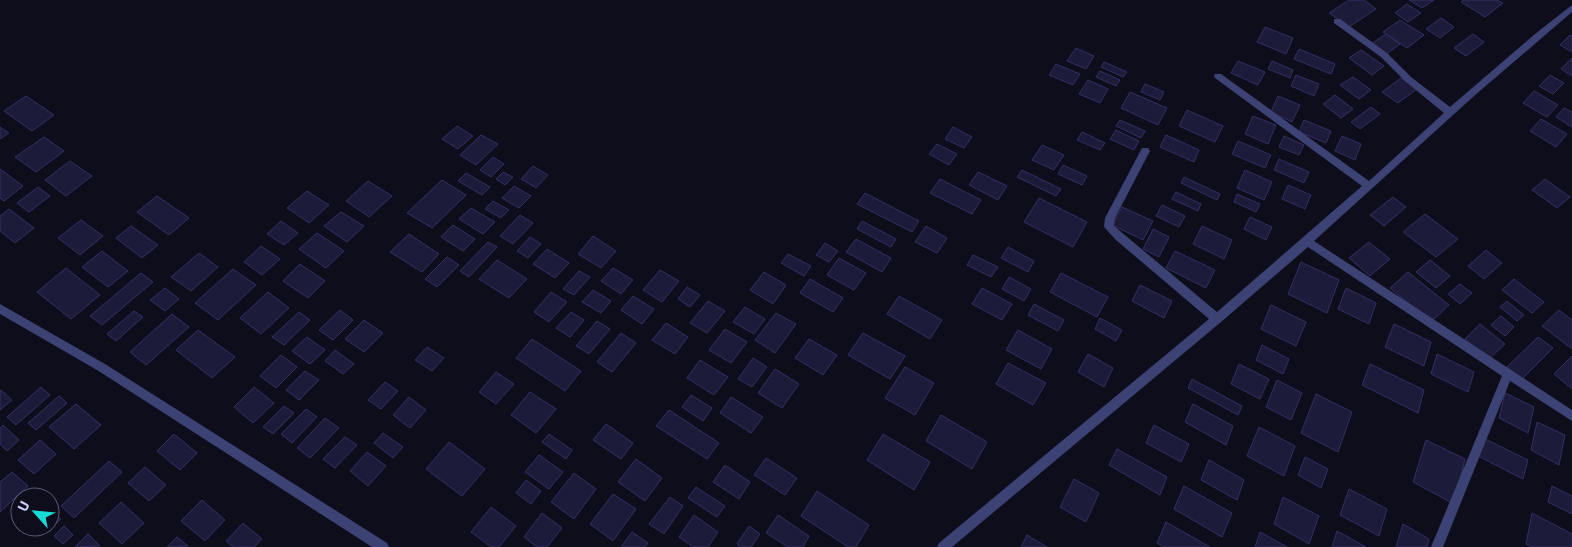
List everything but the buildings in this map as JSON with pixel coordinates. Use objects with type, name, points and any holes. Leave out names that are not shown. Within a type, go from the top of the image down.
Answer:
[{"type":"street","points":[[943,547],[1217,319],[1522,48],[1572,8]]},
{"type":"street","points":[[1337,21],[1384,55],[1408,79],[1451,113]]},
{"type":"street","points":[[1218,76],[1368,186]]},
{"type":"street","points":[[1145,151],[1110,218],[1110,226],[1119,237],[1217,319]]},
{"type":"street","points":[[1307,241],[1572,416]]},
{"type":"street","points":[[0,309],[101,367],[383,547]]},
{"type":"street","points":[[1437,547],[1508,373]]}]
